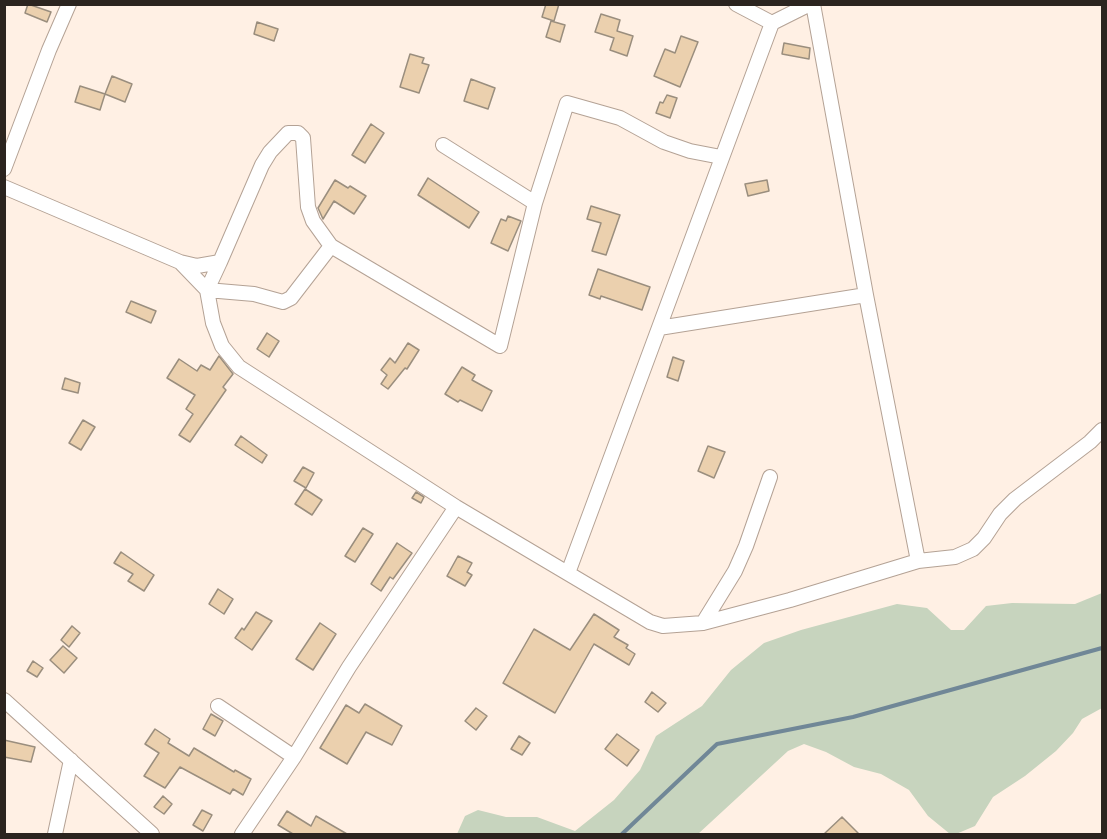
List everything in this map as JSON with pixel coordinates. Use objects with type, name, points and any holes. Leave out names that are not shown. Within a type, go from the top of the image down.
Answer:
[{"type":"street","points":[[4,169],[69,4]]},
{"type":"street","points":[[736,4],[772,23]]},
{"type":"street","points":[[568,573],[772,23],[811,4],[918,561]]},
{"type":"street","points":[[207,290],[262,165],[270,152],[288,133],[298,133],[303,138],[308,207],[313,221],[331,246],[500,346],[535,203],[567,104],[620,118],[664,142],[721,158]]},
{"type":"street","points":[[443,145],[535,203]]},
{"type":"street","points":[[4,187],[180,262],[197,266],[220,262]]},
{"type":"street","points":[[207,290],[254,294],[283,302],[291,298],[331,246]]},
{"type":"street","points":[[180,262],[207,290],[213,322],[222,346],[240,367],[456,507],[650,622],[663,626],[703,623],[790,600],[918,561],[955,557],[973,549],[984,538],[1000,514],[1015,499],[1090,442],[1102,430]]},
{"type":"street","points":[[659,327],[866,295]]},
{"type":"street","points":[[703,623],[735,570],[746,546],[770,477]]},
{"type":"street","points":[[242,834],[294,757],[349,667],[456,507]]},
{"type":"street","points":[[4,700],[152,834]]},
{"type":"street","points":[[218,706],[294,757]]},
{"type":"street","points":[[55,834],[71,760]]},
{"type":"green space","points":[[1102,593],[1102,708],[1082,719],[1073,733],[1056,751],[1025,776],[993,797],[975,826],[956,834],[950,834],[928,816],[909,790],[881,774],[854,767],[826,752],[804,744],[788,751],[698,834],[457,834],[465,816],[478,810],[506,817],[537,817],[575,831],[614,800],[640,770],[656,736],[702,706],[731,670],[764,643],[801,630],[897,604],[927,608],[951,630],[964,630],[986,606],[1012,603],[1075,604]]},
{"type":"building","points":[[28,4],[51,12],[47,22],[25,13]]},
{"type":"building","points":[[546,4],[559,4],[554,21],[542,17]]},
{"type":"building","points":[[601,14],[620,20],[617,31],[633,36],[627,56],[610,50],[614,38],[595,32]]},
{"type":"building","points":[[551,21],[565,25],[560,42],[546,37]]},
{"type":"building","points":[[257,22],[278,29],[274,41],[254,34]]},
{"type":"building","points":[[681,36],[698,42],[680,87],[654,76],[665,49],[675,53]]},
{"type":"building","points":[[784,43],[810,48],[809,59],[782,54]]},
{"type":"building","points":[[410,54],[424,58],[422,63],[429,65],[419,93],[400,87]]},
{"type":"building","points":[[112,76],[132,84],[125,102],[105,94]]},
{"type":"building","points":[[471,79],[495,88],[488,109],[464,101]]},
{"type":"building","points":[[80,86],[105,94],[100,110],[75,102]]},
{"type":"building","points":[[667,95],[677,98],[670,118],[656,113],[660,102],[663,103]]},
{"type":"building","points":[[371,124],[384,133],[365,163],[352,155]]},
{"type":"building","points":[[428,178],[479,212],[469,228],[418,195]]},
{"type":"building","points":[[335,180],[366,196],[354,214],[334,201],[323,219],[318,208]]},
{"type":"building","points":[[767,180],[769,191],[748,196],[745,184]]},
{"type":"building","points":[[591,206],[620,215],[606,255],[592,251],[601,223],[587,219]]},
{"type":"building","points":[[508,216],[521,221],[508,251],[491,243],[501,219],[506,221]]},
{"type":"building","points":[[598,269],[650,287],[642,310],[601,296],[600,299],[589,295]]},
{"type":"building","points":[[131,301],[156,311],[151,323],[126,312]]},
{"type":"building","points":[[267,333],[279,341],[269,357],[257,349]]},
{"type":"building","points":[[408,343],[419,350],[407,369],[405,368],[388,389],[381,384],[387,375],[381,370],[390,358],[395,363]]},
{"type":"building","points":[[219,356],[233,374],[223,387],[226,390],[190,442],[179,435],[193,414],[186,409],[195,395],[167,378],[179,359],[197,371],[201,365],[210,370]]},
{"type":"building","points":[[673,357],[684,361],[678,381],[667,377]]},
{"type":"building","points":[[462,367],[475,375],[472,380],[492,391],[482,411],[460,400],[458,402],[445,394]]},
{"type":"building","points":[[65,378],[80,383],[78,393],[62,389]]},
{"type":"building","points":[[83,420],[95,427],[81,450],[69,443]]},
{"type":"building","points":[[241,436],[267,455],[262,463],[235,445]]},
{"type":"building","points":[[708,446],[725,452],[714,478],[698,471]]},
{"type":"building","points":[[303,467],[314,473],[306,488],[294,481]]},
{"type":"building","points":[[305,489],[322,500],[312,515],[295,504]]},
{"type":"building","points":[[416,492],[424,497],[421,503],[412,498]]},
{"type":"building","points":[[363,528],[373,534],[355,562],[345,556]]},
{"type":"building","points":[[397,543],[412,553],[393,579],[390,577],[381,591],[371,584]]},
{"type":"building","points":[[121,552],[154,575],[144,591],[128,581],[133,574],[114,563]]},
{"type":"building","points":[[458,556],[472,563],[467,572],[472,575],[465,586],[447,576]]},
{"type":"building","points":[[218,589],[233,599],[224,614],[209,604]]},
{"type":"building","points":[[256,612],[272,621],[252,650],[235,638],[242,628],[244,630]]},
{"type":"building","points":[[594,614],[619,630],[614,637],[628,645],[626,648],[635,654],[629,665],[594,644],[555,713],[503,683],[534,629],[570,650]]},
{"type":"building","points":[[320,623],[336,634],[313,670],[296,659]]},
{"type":"building","points":[[72,626],[80,633],[69,647],[61,640]]},
{"type":"building","points":[[63,646],[77,658],[64,673],[50,660]]},
{"type":"building","points":[[33,661],[43,668],[37,677],[27,671]]},
{"type":"building","points":[[652,692],[666,703],[658,712],[645,702]]},
{"type":"building","points":[[365,704],[402,726],[392,745],[366,732],[347,764],[320,748],[346,705],[359,713]]},
{"type":"building","points":[[476,708],[487,716],[476,730],[465,721]]},
{"type":"building","points":[[211,714],[223,721],[215,736],[203,729]]},
{"type":"building","points":[[155,729],[170,739],[168,743],[189,756],[194,748],[234,772],[235,770],[251,779],[243,795],[233,789],[230,794],[180,767],[165,788],[144,776],[159,753],[145,744]]},
{"type":"building","points":[[617,734],[639,750],[627,766],[605,749]]},
{"type":"building","points":[[519,736],[530,743],[522,755],[511,749]]},
{"type":"building","points":[[4,740],[35,747],[31,762],[4,757]]},
{"type":"building","points":[[163,796],[172,804],[164,814],[154,807]]},
{"type":"building","points":[[202,810],[212,815],[203,831],[193,825]]},
{"type":"building","points":[[287,811],[311,826],[316,816],[347,834],[293,834],[278,825]]},
{"type":"building","points":[[842,817],[859,834],[824,834]]},
{"type":"waterway","points":[[622,834],[717,744],[853,717],[1102,648]]}]
